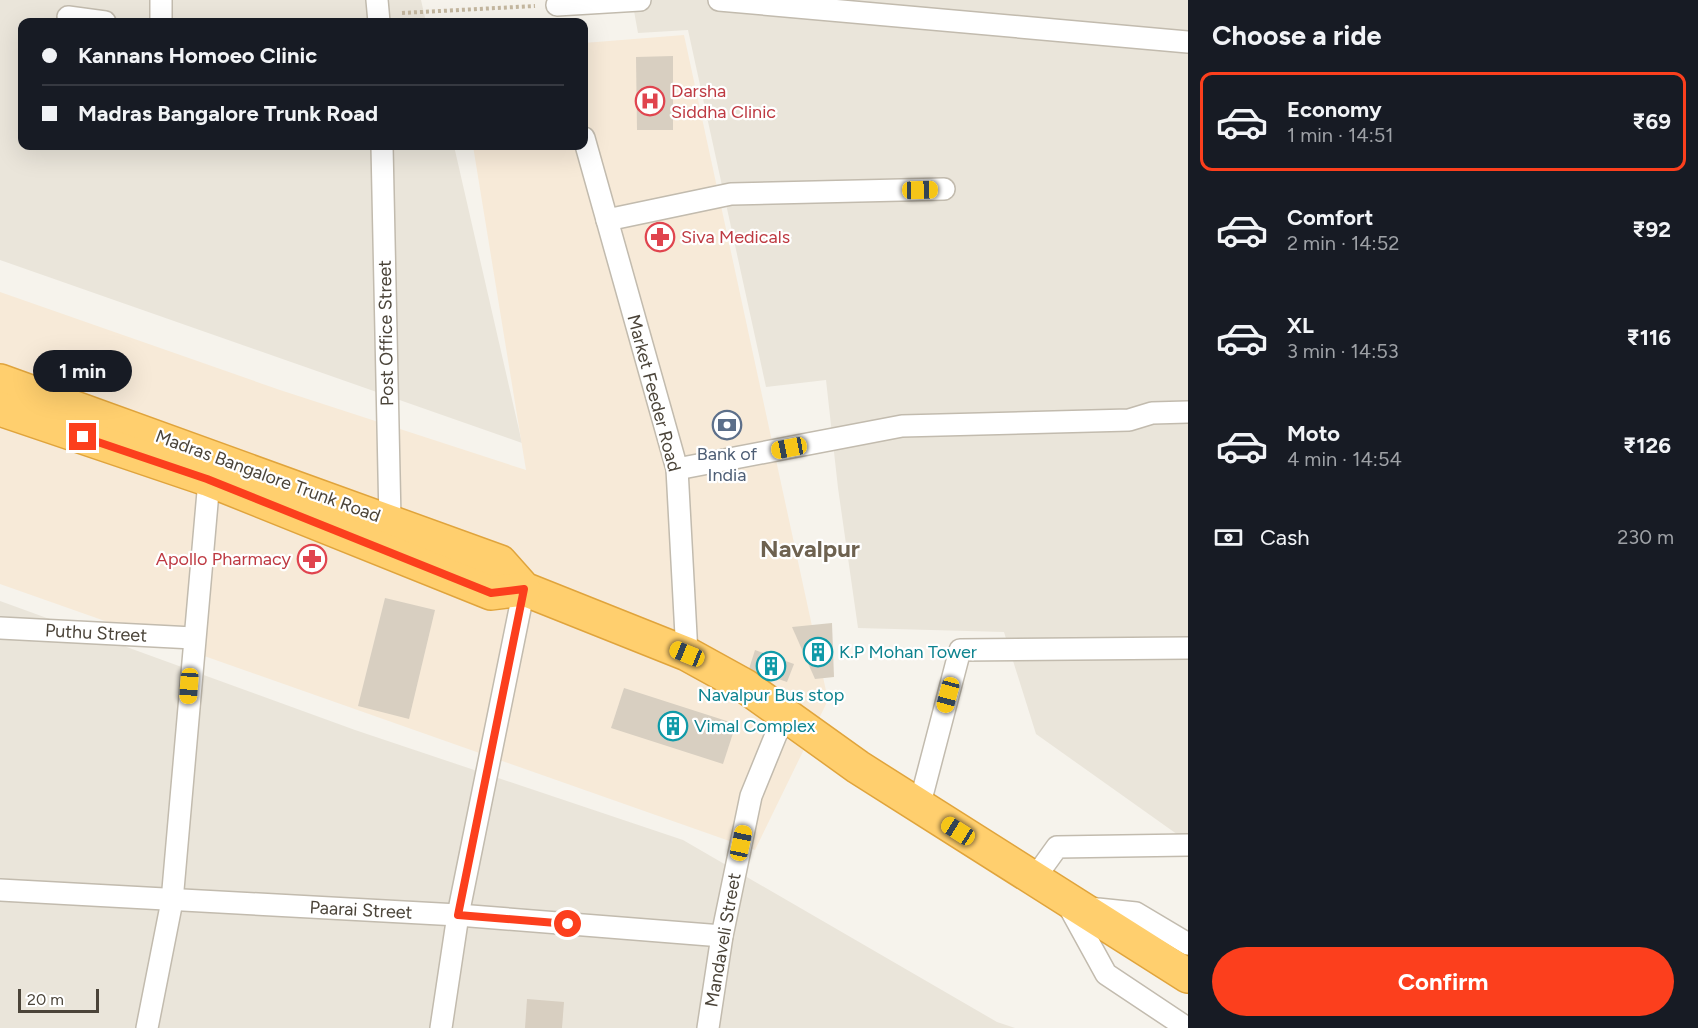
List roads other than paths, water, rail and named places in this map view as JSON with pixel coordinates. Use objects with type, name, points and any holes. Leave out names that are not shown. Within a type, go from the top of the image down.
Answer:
[{"type":"highway","name":"Madras Bangalore Trunk Road","points":[[0,381],[210,467],[491,593],[524,589]]},
{"type":"highway","name":"Madras Bangalore Trunk Road","points":[[0,410],[210,467],[390,520],[500,562],[524,589],[687,654],[745,686],[920,807],[1188,976]]},
{"type":"street","points":[[161,0],[161,18]]},
{"type":"street","points":[[557,9],[640,0]]},
{"type":"street","points":[[719,0],[1188,42]]},
{"type":"street","points":[[68,17],[75,18]]},
{"type":"street","name":"Post Office Street","points":[[382,150],[390,520]]},
{"type":"street","name":"Market Feeder Road","points":[[587,150],[676,469],[687,654]]},
{"type":"street","points":[[607,220],[731,194],[944,189]]},
{"type":"street","points":[[676,469],[902,426],[1129,420],[1152,412],[1188,412]]},
{"type":"street","points":[[147,1028],[172,901],[193,638],[210,467]]},
{"type":"street","points":[[441,1028],[458,915],[524,589]]},
{"type":"street","name":"Puthu Street","points":[[0,628],[193,638]]},
{"type":"street","points":[[920,807],[960,650],[1188,648]]},
{"type":"street","name":"Mandaveli Street","points":[[708,1028],[722,936],[751,796],[784,715]]},
{"type":"street","points":[[1034,879],[1057,847],[1188,845]]},
{"type":"street","name":"Paarai Street","points":[[0,890],[458,915],[722,936]]},
{"type":"street","points":[[1071,903],[1136,913],[1188,944]]},
{"type":"street","points":[[1071,903],[1106,974],[1187,1028]]},
{"type":"place","name":"Darsha Siddha Clinic","points":[[650,101]]},
{"type":"place","name":"Siva Medicals","points":[[660,237]]},
{"type":"place","name":"Bank of India","points":[[727,425]]},
{"type":"place","name":"Apollo Pharmacy","points":[[312,559]]},
{"type":"place","name":"K.P Mohan Tower","points":[[818,652]]},
{"type":"place","name":"Navalpur Bus stop","points":[[771,666]]},
{"type":"place","name":"Vimal Complex","points":[[673,726]]},
{"type":"district","name":"Navalpur","points":[[810,548]]}]
